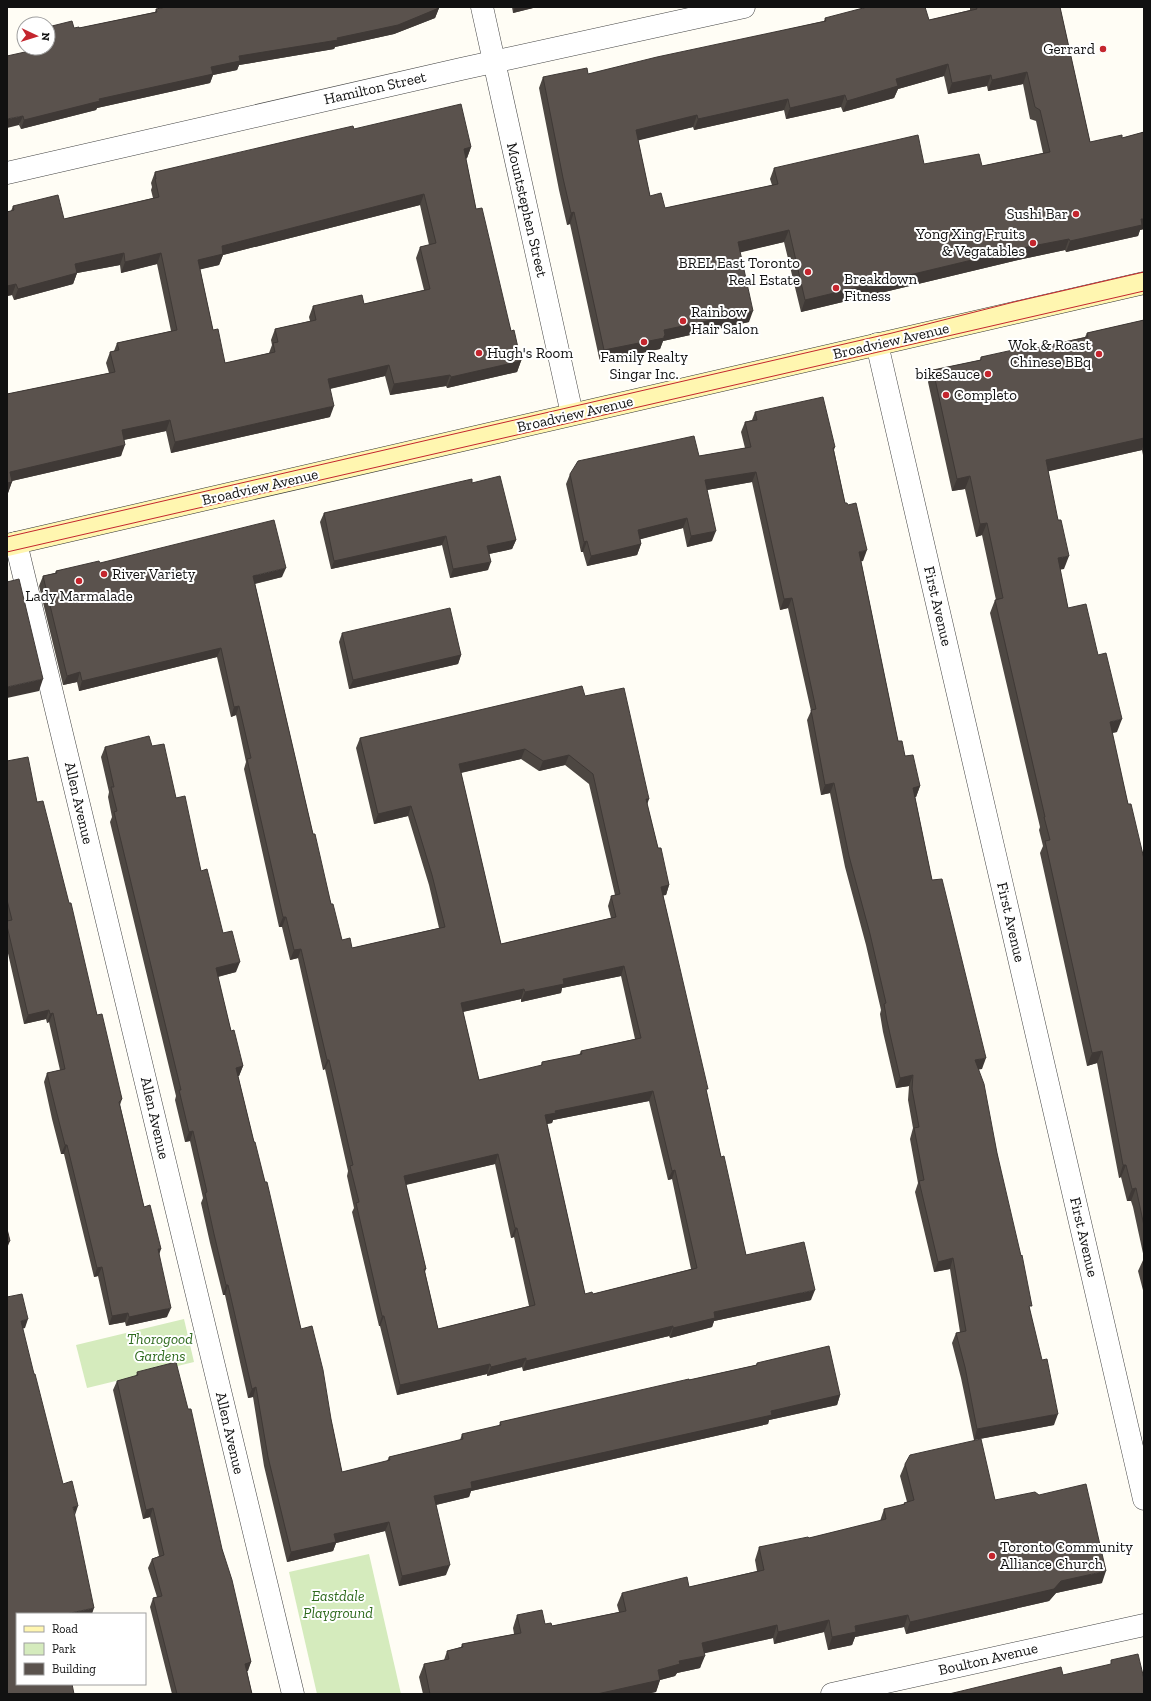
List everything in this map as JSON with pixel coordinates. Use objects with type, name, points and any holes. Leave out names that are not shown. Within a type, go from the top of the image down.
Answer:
[{"type":"main road","name":"Broadview Avenue","points":[[11,544],[1144,283]]},
{"type":"street","name":"Mountstephen Street","points":[[482,7],[572,414]]},
{"type":"street","name":"Hamilton Street","points":[[7,173],[494,61],[744,7]]},
{"type":"street","name":"First Avenue","points":[[877,344],[1144,1499]]},
{"type":"street","name":"Allen Avenue","points":[[11,544],[293,1694]]},
{"type":"street","name":"Boulton Avenue","points":[[832,1694],[1144,1625]]},
{"type":"green space","name":"Thorogood Gardens","points":[[184,1319],[194,1362],[87,1388],[76,1345]]},
{"type":"green space","name":"Eastdale Playground","points":[[369,1554],[401,1694],[317,1694],[289,1572]]},
{"type":"building","points":[[166,7],[439,8],[398,25],[337,38],[338,40],[239,56],[240,61],[211,67],[213,74],[99,99],[100,101],[24,120],[23,116],[7,119],[7,56],[16,54],[16,56],[56,56],[56,25],[72,21],[74,28],[79,28],[157,12],[156,9]]},
{"type":"building","points":[[867,7],[925,7],[929,20],[977,9],[976,7],[1060,7],[1090,142],[1122,135],[1122,138],[1144,132],[1144,219],[1141,219],[1142,225],[1070,241],[1069,239],[1022,248],[805,300],[789,230],[738,242],[753,311],[664,330],[664,338],[604,350],[574,212],[571,213],[563,178],[543,77],[587,68],[588,74],[657,57],[826,21],[825,18]],"holes":[[[948,64],[952,83],[991,75],[992,80],[1027,72],[1035,107],[1040,110],[1050,152],[982,166],[979,154],[924,164],[918,135],[774,168],[778,184],[665,208],[661,193],[650,196],[636,130],[697,115],[698,119],[788,99],[790,108],[845,95],[847,101],[898,86],[896,79]]]},
{"type":"building","points":[[461,104],[471,147],[464,149],[476,209],[482,208],[511,331],[514,330],[521,361],[451,377],[450,375],[394,384],[389,365],[328,379],[334,406],[175,442],[170,420],[122,430],[125,445],[10,472],[12,482],[7,483],[7,394],[115,372],[110,352],[119,350],[117,343],[177,330],[161,253],[125,262],[124,253],[75,264],[77,273],[18,289],[16,284],[7,286],[7,212],[14,210],[13,206],[58,195],[64,219],[159,197],[155,172],[353,126],[354,129]],"holes":[[[424,194],[436,243],[420,247],[430,289],[364,304],[362,295],[313,306],[316,320],[275,329],[278,342],[273,343],[275,352],[225,363],[218,329],[213,330],[198,260],[223,254],[222,246]]]},
{"type":"building","points":[[1144,320],[1144,438],[1046,460],[1058,520],[1061,520],[1069,556],[1058,558],[1068,608],[1086,604],[1098,655],[1106,653],[1122,719],[1110,722],[1128,804],[1131,804],[1144,859],[1144,1226],[1136,1188],[1132,1189],[1126,1165],[1123,1165],[1102,1051],[1092,1053],[1045,841],[1050,840],[995,600],[1003,598],[987,523],[980,524],[970,476],[957,479],[933,370],[981,360],[981,357],[1022,348],[1022,351],[1088,337],[1087,333]]},
{"type":"building","points":[[823,397],[835,447],[833,448],[845,503],[848,505],[856,503],[867,550],[859,552],[898,741],[902,741],[905,756],[913,755],[920,786],[913,788],[932,880],[942,879],[986,1058],[975,1060],[984,1084],[997,1153],[1021,1256],[1022,1255],[1032,1306],[1029,1306],[1042,1360],[1047,1359],[1058,1414],[977,1429],[965,1367],[956,1333],[966,1331],[953,1258],[938,1262],[919,1181],[924,1180],[914,1128],[919,1127],[912,1089],[913,1075],[900,1078],[887,1021],[884,1004],[886,1003],[870,934],[849,856],[834,783],[825,785],[811,710],[816,709],[792,598],[784,599],[756,472],[705,480],[716,531],[691,536],[687,518],[638,530],[641,544],[591,556],[587,541],[584,542],[570,474],[578,461],[694,436],[699,456],[751,447],[745,422],[757,420],[755,412]]},
{"type":"building","points":[[500,476],[516,540],[487,546],[491,562],[453,569],[446,536],[334,561],[324,513],[472,479],[472,483]]},
{"type":"building","points":[[274,520],[286,568],[253,576],[313,834],[315,834],[331,904],[333,904],[342,940],[350,938],[352,948],[445,927],[432,875],[411,806],[378,814],[360,738],[582,686],[585,696],[624,688],[649,799],[646,799],[658,848],[661,848],[669,885],[661,887],[708,1089],[706,1089],[721,1157],[724,1156],[746,1255],[804,1242],[815,1290],[714,1312],[715,1318],[673,1328],[673,1326],[526,1361],[526,1358],[491,1367],[490,1364],[400,1385],[384,1316],[382,1316],[356,1203],[359,1202],[350,1166],[353,1165],[329,1060],[327,1060],[301,949],[294,950],[286,917],[283,917],[247,759],[251,758],[239,706],[234,707],[221,648],[82,681],[80,672],[67,676],[43,576],[57,573],[56,571],[99,561],[100,563]],"holes":[[[525,749],[543,761],[569,755],[593,774],[620,894],[611,896],[616,917],[501,944],[459,764]],[[624,966],[641,1038],[581,1051],[582,1054],[542,1062],[542,1065],[479,1080],[461,1003],[524,989],[525,992],[564,984],[563,979]],[[653,1091],[672,1171],[675,1170],[697,1268],[593,1294],[592,1292],[585,1294],[545,1115],[556,1113],[555,1111]],[[498,1154],[535,1305],[438,1329],[424,1269],[426,1269],[404,1176]]]},
{"type":"building","points":[[19,579],[43,679],[7,687],[7,582]]},
{"type":"building","points":[[450,608],[461,655],[353,680],[342,633]]},
{"type":"building","points":[[149,736],[152,746],[164,744],[176,798],[185,796],[201,871],[207,869],[223,933],[232,931],[240,962],[216,968],[231,1031],[234,1030],[243,1066],[236,1068],[254,1142],[265,1182],[267,1182],[301,1329],[312,1326],[323,1370],[342,1472],[390,1460],[389,1457],[463,1439],[462,1434],[501,1425],[500,1422],[757,1365],[757,1363],[829,1346],[840,1395],[771,1411],[772,1415],[471,1482],[472,1488],[434,1496],[450,1565],[402,1576],[389,1522],[334,1534],[336,1542],[291,1552],[268,1457],[256,1387],[252,1389],[228,1285],[226,1285],[205,1193],[207,1192],[193,1131],[189,1132],[179,1090],[181,1090],[114,812],[117,811],[111,787],[114,787],[105,747]]},
{"type":"building","points":[[28,757],[37,802],[43,801],[69,903],[71,903],[97,1015],[102,1014],[122,1099],[119,1102],[144,1207],[150,1205],[161,1249],[158,1249],[171,1308],[129,1317],[128,1313],[112,1316],[102,1267],[97,1268],[67,1145],[65,1145],[47,1073],[65,1069],[53,1013],[50,1014],[49,1010],[28,1015],[7,926],[7,921],[12,920],[7,900],[7,761]]},
{"type":"building","points":[[7,1229],[10,1241],[7,1242]]},
{"type":"building","points":[[22,1294],[28,1319],[21,1321],[63,1484],[72,1481],[78,1506],[73,1507],[94,1608],[71,1613],[16,1613],[16,1685],[72,1685],[74,1694],[7,1694],[7,1297]]},
{"type":"building","points":[[176,1362],[188,1409],[191,1409],[222,1549],[232,1580],[251,1662],[245,1664],[252,1694],[177,1694],[153,1598],[162,1596],[152,1559],[164,1555],[153,1508],[146,1510],[117,1381],[138,1375],[137,1372]]},
{"type":"building","points":[[981,1439],[995,1500],[1035,1492],[1039,1495],[1086,1484],[1106,1571],[1061,1581],[1054,1589],[910,1622],[908,1615],[855,1626],[856,1632],[832,1637],[829,1620],[778,1632],[777,1625],[702,1643],[705,1656],[679,1661],[680,1664],[658,1670],[660,1680],[597,1694],[430,1694],[424,1664],[449,1659],[447,1651],[463,1647],[462,1644],[521,1633],[517,1615],[542,1610],[545,1624],[551,1623],[552,1626],[626,1611],[622,1593],[687,1577],[689,1587],[764,1570],[759,1547],[809,1538],[886,1519],[884,1509],[905,1504],[904,1503],[914,1500],[905,1464],[910,1455]]},
{"type":"building","points":[[1138,1654],[1144,1679],[1144,1694],[949,1694],[1061,1667],[1063,1675],[1111,1664],[1111,1660]]},
{"type":"tram line","points":[[7,537],[892,333],[1014,302],[1144,272]]},
{"type":"tram line","points":[[7,552],[1144,291]]},
{"type":"place","name":"Gerrard","points":[[1103,49]]},
{"type":"place","name":"Sushi Bar","points":[[1076,214]]},
{"type":"place","name":"Yong Xing Fruits & Vegatables","points":[[1033,243]]},
{"type":"place","name":"BREL East Toronto Real Estate","points":[[808,272]]},
{"type":"place","name":"Breakdown Fitness","points":[[836,288]]},
{"type":"place","name":"Rainbow Hair Salon","points":[[683,321]]},
{"type":"place","name":"Family Realty Singar Inc.","points":[[644,342]]},
{"type":"place","name":"Hugh's Room","points":[[479,353]]},
{"type":"place","name":"Wok & Roast Chinese BBq","points":[[1099,354]]},
{"type":"place","name":"bikeSauce","points":[[988,374]]},
{"type":"place","name":"Completo","points":[[946,395]]},
{"type":"place","name":"River Variety","points":[[104,574]]},
{"type":"place","name":"Lady Marmalade","points":[[79,581]]},
{"type":"place","name":"Toronto Community Alliance Church","points":[[992,1556]]}]
